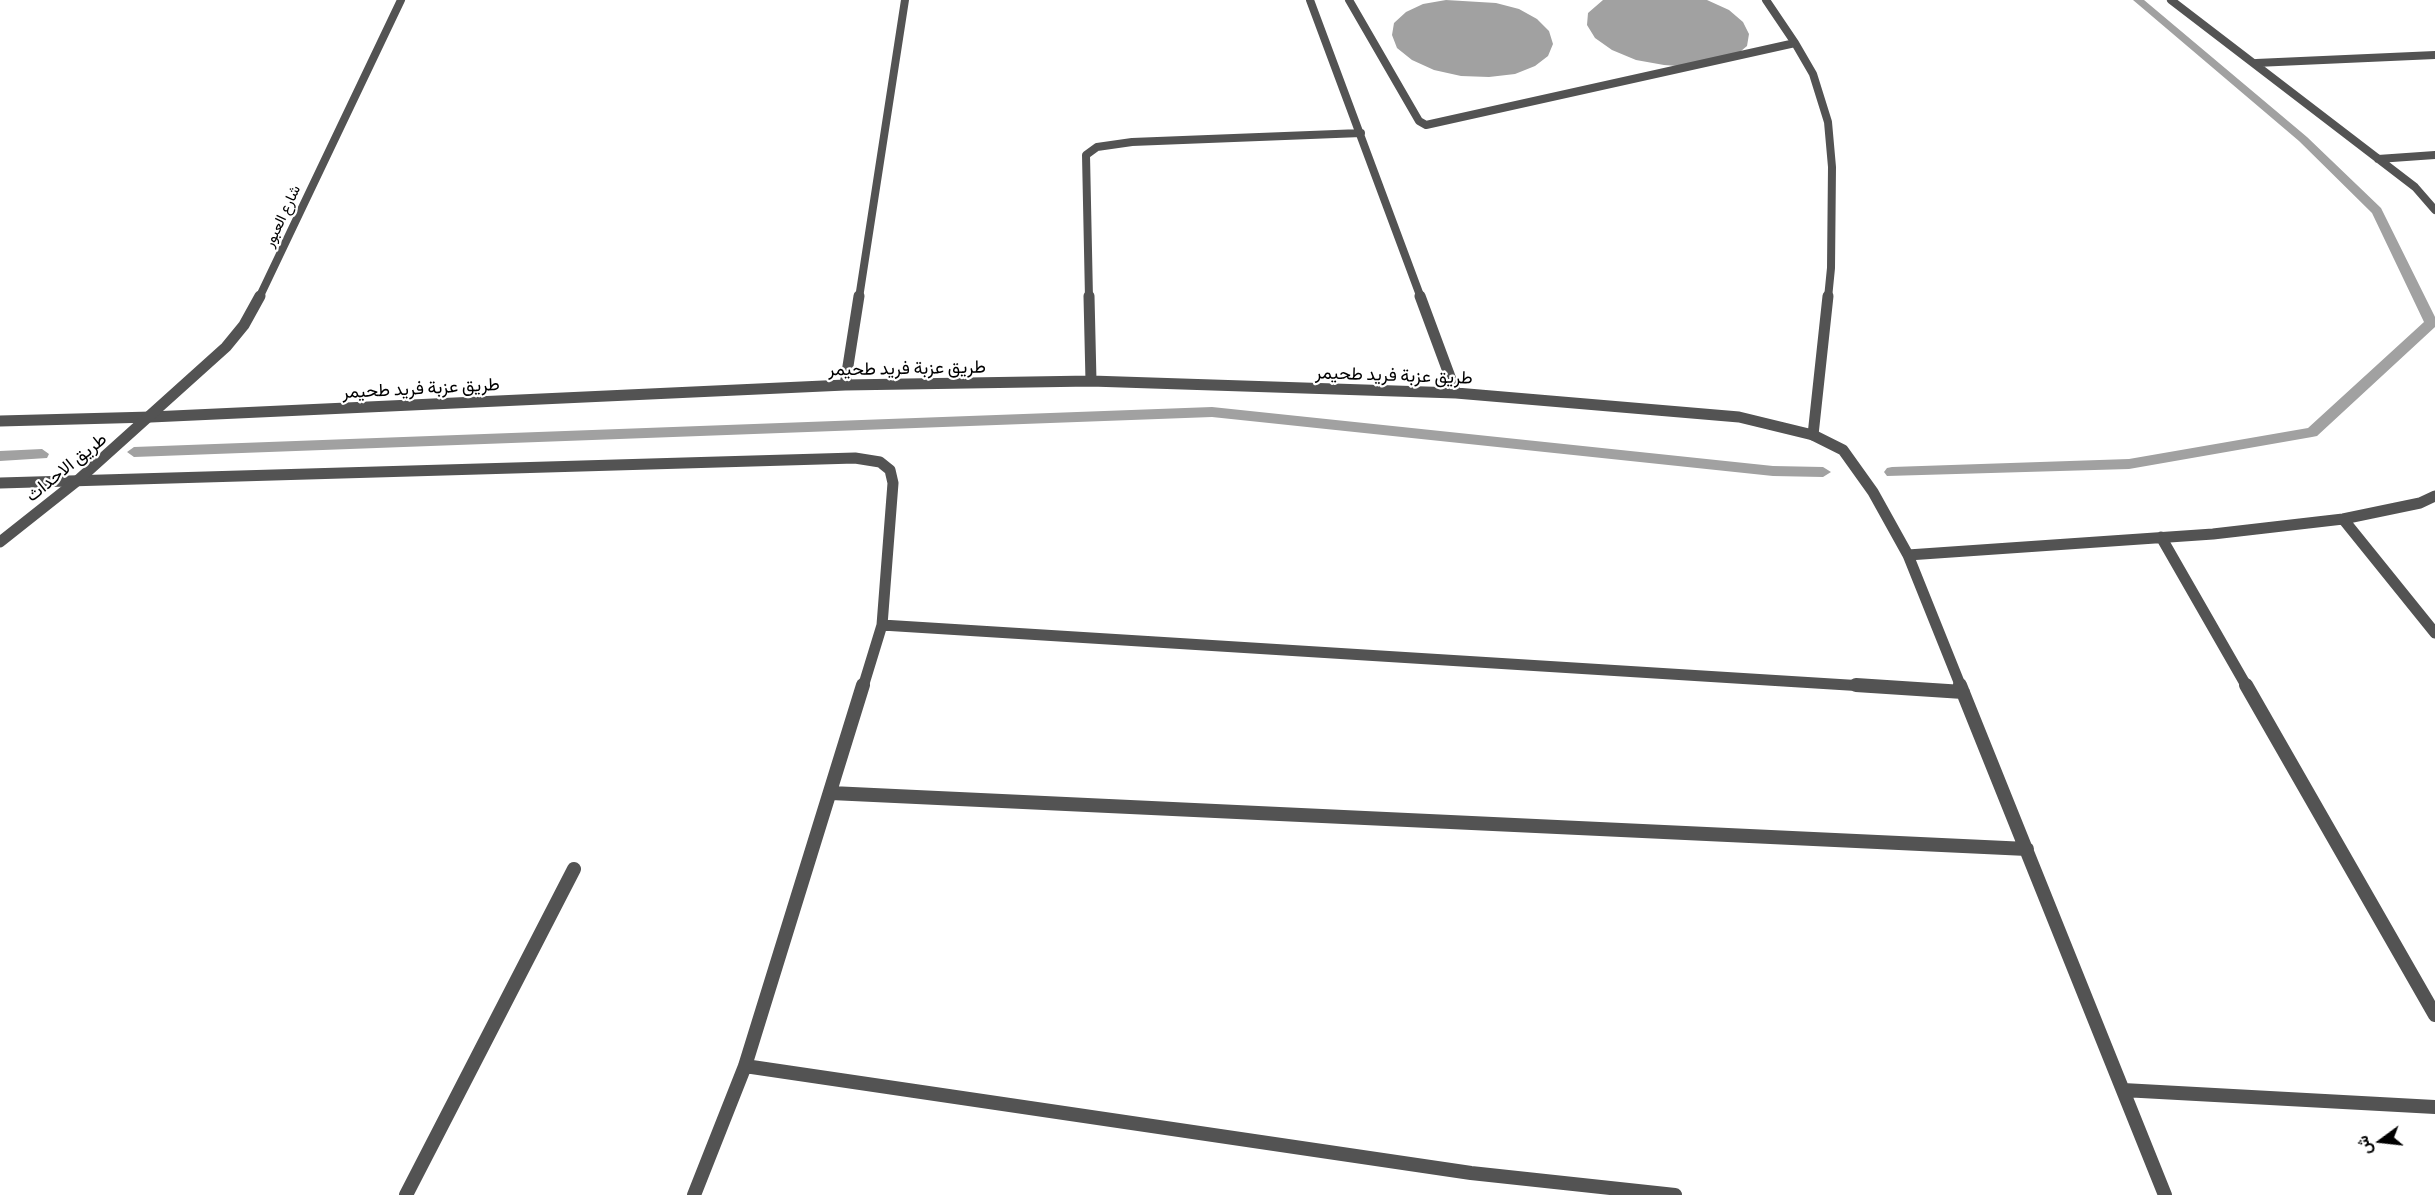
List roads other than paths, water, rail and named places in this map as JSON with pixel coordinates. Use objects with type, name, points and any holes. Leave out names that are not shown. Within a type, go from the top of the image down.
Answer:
[{"type":"street","name":"شارع العبور","points":[[151,417],[226,347],[249,318],[401,0]]},
{"type":"street","points":[[845,385],[905,0]]},
{"type":"street","points":[[1311,0],[1456,393]]},
{"type":"street","points":[[1349,0],[1419,121],[1426,125],[1795,43]]},
{"type":"street","points":[[1766,0],[1813,74],[1828,122],[1832,167],[1832,268],[1813,435]]},
{"type":"street","points":[[2171,0],[2415,187],[2435,210]]},
{"type":"street","points":[[2256,63],[2435,55]]},
{"type":"street","points":[[1091,381],[1086,155],[1097,147],[1132,142],[1361,133]]},
{"type":"street","points":[[2378,159],[2435,155]]},
{"type":"street","name":"طريق عزبة فريد طحيمر","points":[[0,421],[151,417],[845,385],[1091,381],[1456,393],[1729,416],[1813,435],[1843,450],[1873,492],[1908,555],[2165,1195]]},
{"type":"street","name":"طريق الاحداث","points":[[0,542],[77,481],[151,417]]},
{"type":"street","points":[[0,483],[855,458],[880,462],[890,470],[893,483],[882,625],[745,1066],[694,1195]]},
{"type":"street","points":[[1908,555],[2161,537],[2343,519],[2420,503],[2435,496]]},
{"type":"street","points":[[2343,519],[2435,633]]},
{"type":"street","points":[[2161,537],[2435,1015]]},
{"type":"street","points":[[882,625],[1963,692]]},
{"type":"street","points":[[831,793],[2027,849]]},
{"type":"street","points":[[406,1195],[574,870]]},
{"type":"street","points":[[745,1066],[1472,1173],[1675,1195]]},
{"type":"street","points":[[2122,1090],[2435,1107]]},
{"type":"waterway","points":[[1892,472],[2129,464],[2312,432],[2431,323],[2377,211],[2303,139],[2138,0]]},
{"type":"waterway","points":[[134,452],[1212,412],[1773,471],[1823,472]]},
{"type":"waterway","points":[[0,456],[42,454]]}]
